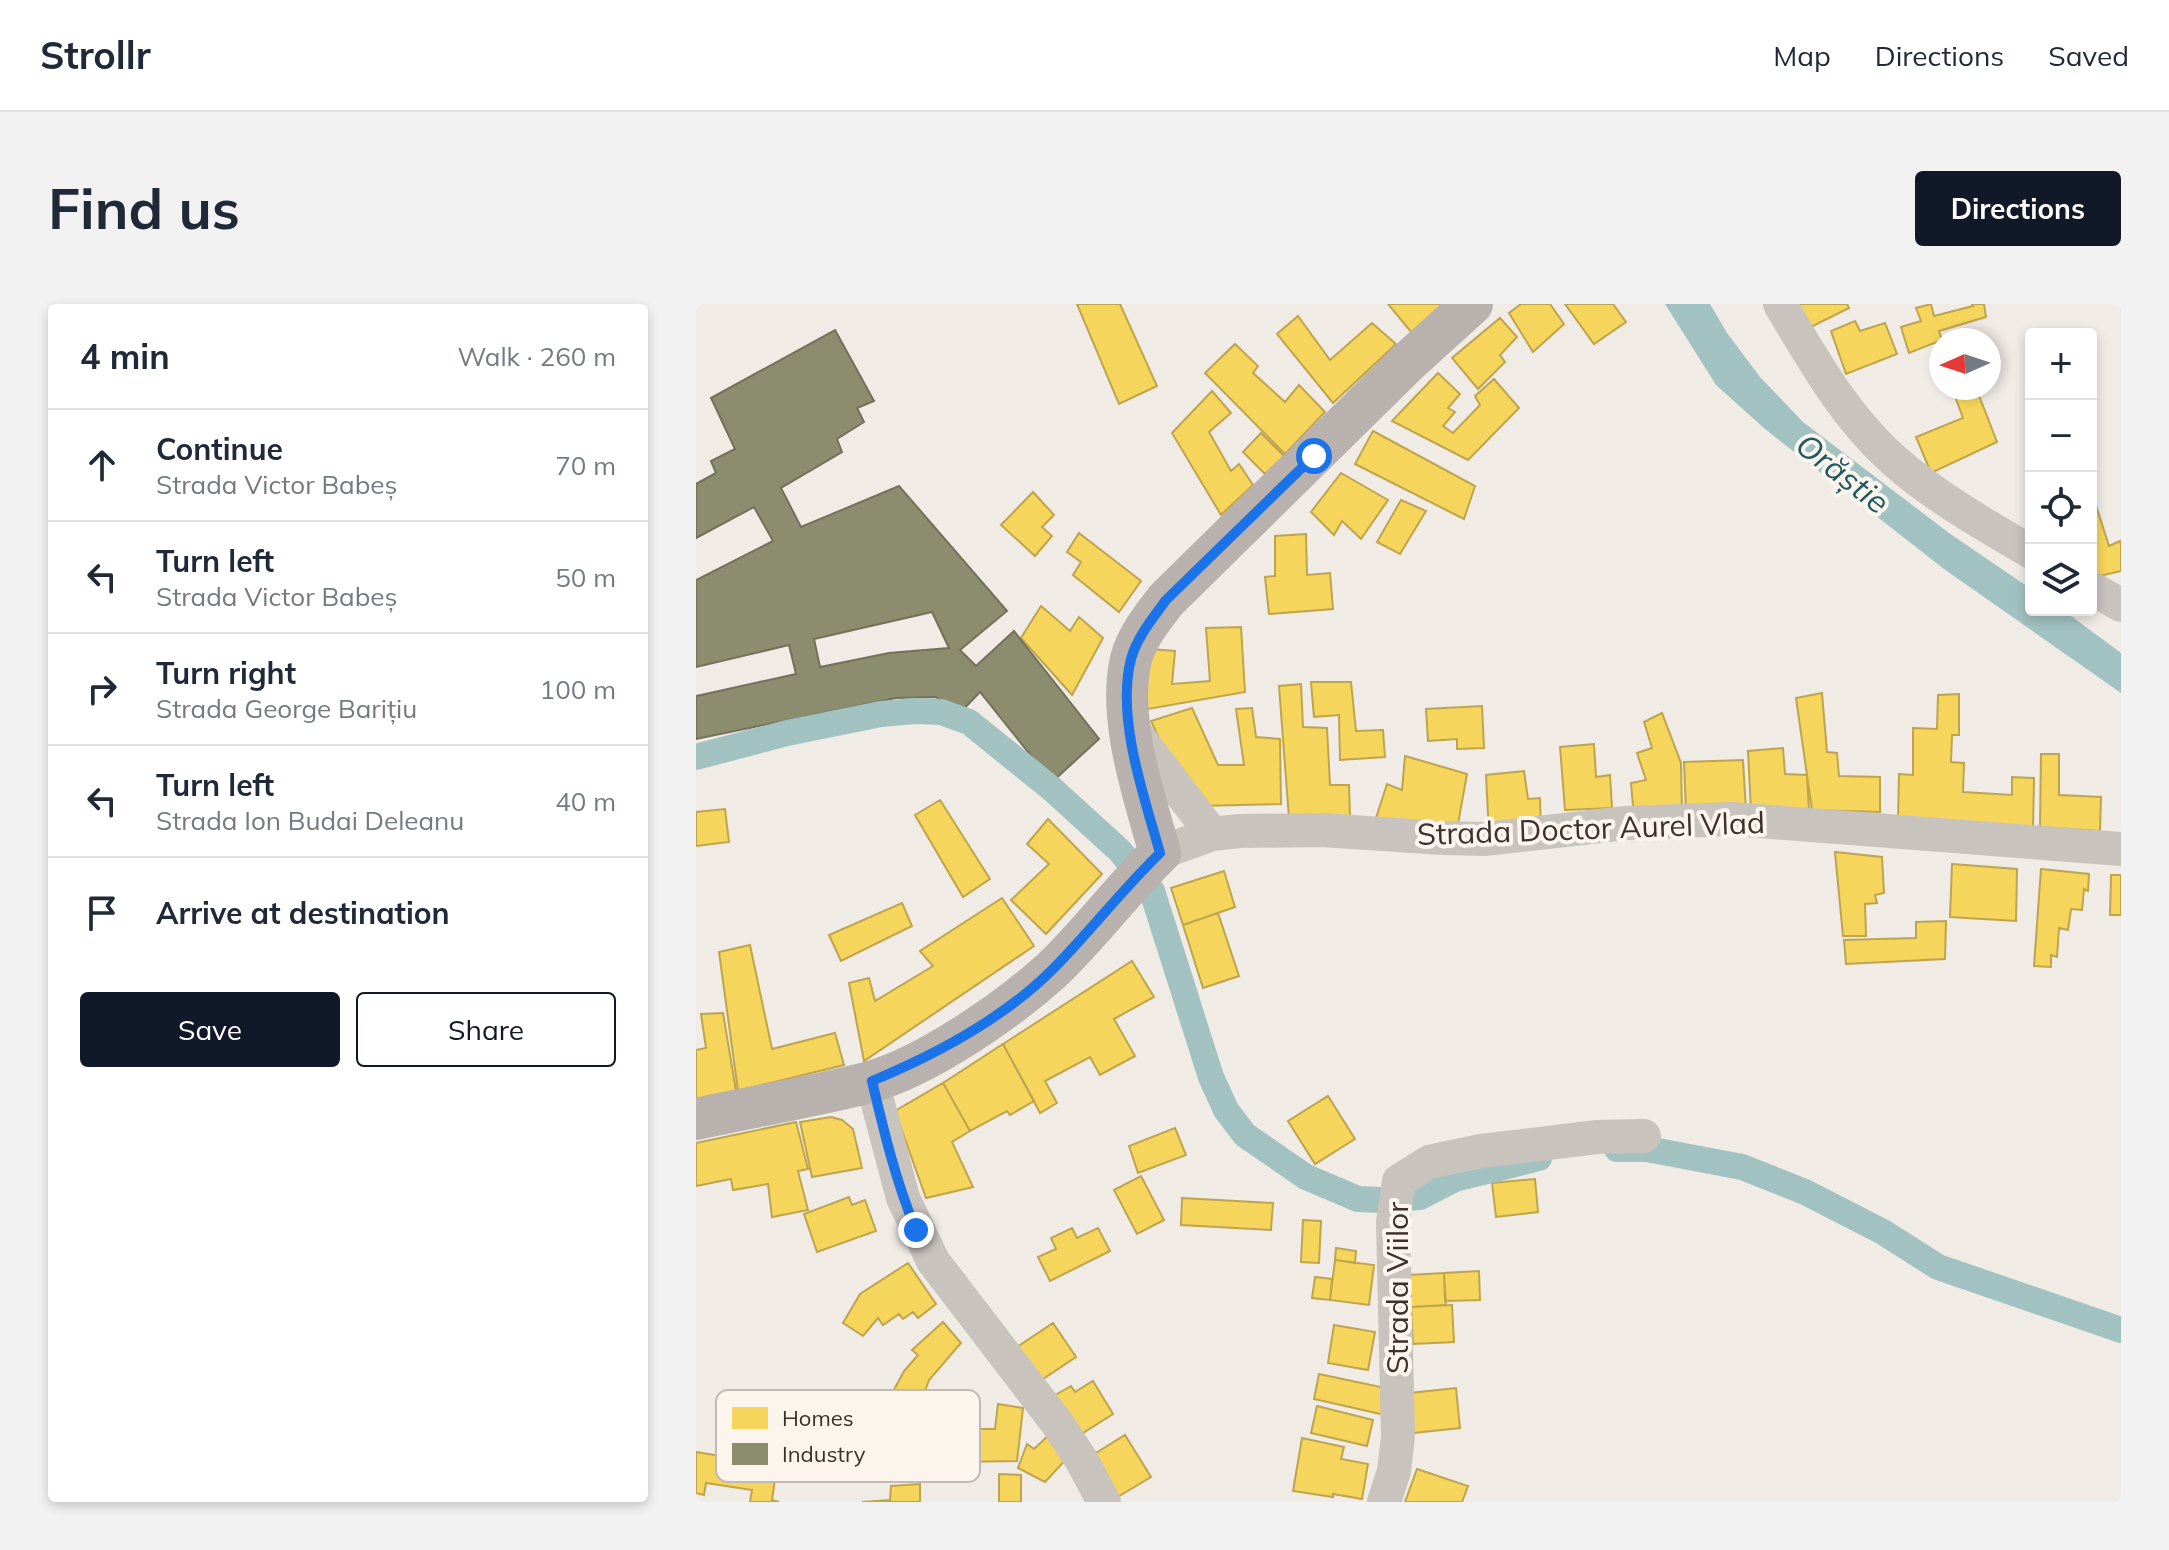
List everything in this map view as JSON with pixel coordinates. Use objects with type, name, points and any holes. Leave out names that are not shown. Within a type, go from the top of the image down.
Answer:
[{"type":"main road","points":[[696,1119],[872,1081],[907,1067],[960,1038],[1007,1007],[1053,969],[1142,872],[1136,764],[1127,689],[1132,657],[1147,625],[1166,600],[1409,361],[1472,304]]},
{"type":"street","points":[[1780,304],[1836,394],[1864,430],[1895,462],[1975,519],[2025,548]]},
{"type":"street","points":[[2097,591],[2121,605]]},
{"type":"street","points":[[1130,726],[1212,834]]},
{"type":"street","name":"Strada Doctor Aurel Vlad","points":[[1142,872],[1212,834],[1239,831],[1322,830],[1485,839],[1626,823],[1732,819],[2121,849]]},
{"type":"street","points":[[872,1081],[903,1198],[933,1261],[1057,1423],[1104,1502]]},
{"type":"street","name":"Strada Viilor","points":[[1384,1502],[1394,1471],[1398,1437],[1393,1222],[1399,1181],[1415,1168],[1429,1162],[1481,1151],[1597,1137],[1644,1136]]},
{"type":"water","name":"Orăștie","points":[[1665,304],[1710,304],[1760,377],[1803,422],[1949,533],[2025,585],[2025,616],[2071,616],[2121,653],[2121,693],[1944,569],[1765,429],[1716,385]]},
{"type":"building: Homes","points":[[1077,304],[1120,304],[1157,386],[1119,404]]},
{"type":"building: Homes","points":[[1388,304],[1442,304],[1412,333]]},
{"type":"building: Homes","points":[[1521,304],[1550,304],[1564,324],[1533,352],[1509,313]]},
{"type":"building: Homes","points":[[1565,304],[1613,304],[1626,322],[1594,344]]},
{"type":"building: Homes","points":[[1798,304],[1847,304],[1849,308],[1811,327]]},
{"type":"building: Homes","points":[[1931,304],[1934,316],[1972,304],[1984,304],[1986,317],[1949,328],[1929,328],[1929,345],[1909,353],[1901,327],[1921,321],[1916,308]]},
{"type":"building: Homes","points":[[1298,316],[1330,360],[1372,323],[1396,344],[1333,403],[1277,334]]},
{"type":"building: Homes","points":[[1500,318],[1517,337],[1500,355],[1505,362],[1478,389],[1452,358]]},
{"type":"building: Homes","points":[[1855,321],[1860,331],[1885,323],[1897,354],[1846,374],[1831,331]]},
{"type":"building: Homes","points":[[1235,344],[1258,366],[1253,373],[1285,402],[1299,385],[1325,412],[1285,454],[1205,373]]},
{"type":"building: Homes","points":[[1438,373],[1460,394],[1448,408],[1455,412],[1443,426],[1453,433],[1480,405],[1475,396],[1494,379],[1519,408],[1468,460],[1392,421]]},
{"type":"building: Homes","points":[[1212,391],[1231,413],[1209,432],[1231,471],[1239,464],[1253,485],[1221,515],[1172,433]]},
{"type":"building: Homes","points":[[1956,400],[1981,400],[1997,442],[1931,473],[1916,437],[1963,418]]},
{"type":"building: Homes","points":[[1373,431],[1475,486],[1464,519],[1355,464]]},
{"type":"building: Homes","points":[[1261,433],[1284,456],[1265,474],[1243,452]]},
{"type":"building: Homes","points":[[1341,473],[1388,500],[1361,539],[1342,521],[1334,535],[1311,512]]},
{"type":"building: Homes","points":[[1033,492],[1054,515],[1042,527],[1052,536],[1035,556],[1001,525]]},
{"type":"building: Homes","points":[[1401,500],[1426,511],[1400,554],[1377,542]]},
{"type":"building: Homes","points":[[2097,509],[2109,546],[2120,541],[2121,571],[2097,577]]},
{"type":"building: Homes","points":[[1079,533],[1141,581],[1119,612],[1073,575],[1081,562],[1067,552]]},
{"type":"building: Homes","points":[[1306,534],[1307,575],[1330,573],[1333,609],[1269,614],[1265,577],[1275,576],[1275,536]]},
{"type":"building: Homes","points":[[1041,606],[1070,631],[1079,617],[1103,638],[1072,695],[1021,638]]},
{"type":"building: Homes","points":[[1241,627],[1245,692],[1148,709],[1142,701],[1150,649],[1175,651],[1172,684],[1210,681],[1206,628]]},
{"type":"building: Homes","points":[[1311,682],[1351,682],[1356,731],[1383,730],[1385,757],[1340,760],[1339,715],[1314,717]]},
{"type":"building: Homes","points":[[1301,684],[1303,727],[1327,728],[1330,785],[1349,785],[1350,818],[1289,818],[1279,686]]},
{"type":"building: Homes","points":[[1822,693],[1827,752],[1837,753],[1839,776],[1880,777],[1880,812],[1812,810],[1796,698]]},
{"type":"building: Homes","points":[[1959,694],[1959,735],[1952,735],[1951,762],[1964,763],[1963,792],[2012,795],[2012,777],[2034,778],[2033,829],[1898,819],[1899,774],[1913,775],[1913,728],[1937,729],[1938,695]]},
{"type":"building: Homes","points":[[1482,706],[1484,748],[1457,749],[1457,739],[1428,741],[1426,709]]},
{"type":"building: Homes","points":[[1192,708],[1218,765],[1244,765],[1236,709],[1252,708],[1256,737],[1280,739],[1281,804],[1199,806],[1173,769],[1151,721]]},
{"type":"building: Homes","points":[[1662,713],[1681,763],[1682,814],[1634,818],[1631,783],[1646,780],[1637,753],[1652,748],[1644,722]]},
{"type":"building: Homes","points":[[1594,744],[1596,777],[1610,775],[1612,808],[1565,810],[1560,747]]},
{"type":"building: Homes","points":[[1783,748],[1785,774],[1807,775],[1809,811],[1751,810],[1748,751]]},
{"type":"building: Homes","points":[[2041,754],[2059,754],[2059,795],[2101,797],[2100,831],[2040,827]]},
{"type":"building: Homes","points":[[1405,756],[1467,774],[1456,835],[1376,818],[1387,784],[1402,790]]},
{"type":"building: Homes","points":[[1743,760],[1746,811],[1686,812],[1684,762]]},
{"type":"building: Homes","points":[[1524,771],[1528,799],[1540,798],[1541,832],[1489,834],[1486,775]]},
{"type":"building: Homes","points":[[940,800],[990,879],[963,897],[915,815]]},
{"type":"building: Homes","points":[[725,809],[729,842],[696,846],[696,812]]},
{"type":"building: Homes","points":[[1048,819],[1102,874],[1046,934],[1011,900],[1049,864],[1027,844]]},
{"type":"building: Homes","points":[[1835,852],[1882,857],[1884,893],[1875,895],[1877,903],[1865,904],[1866,936],[1843,936]]},
{"type":"building: Homes","points":[[1952,864],[2017,869],[2016,921],[1950,917]]},
{"type":"building: Homes","points":[[2041,869],[2089,874],[2082,910],[2071,909],[2068,930],[2059,928],[2057,957],[2051,955],[2051,967],[2034,966]]},
{"type":"building: Homes","points":[[1224,871],[1235,907],[1183,925],[1171,888]]},
{"type":"building: Homes","points":[[2111,875],[2121,875],[2121,915],[2110,915]]},
{"type":"building: Homes","points":[[1002,898],[1034,946],[864,1061],[849,983],[869,978],[875,1001],[933,966],[920,951]]},
{"type":"building: Homes","points":[[902,903],[912,926],[841,961],[829,935]]},
{"type":"building: Homes","points":[[1218,913],[1239,976],[1203,988],[1183,925]]},
{"type":"building: Homes","points":[[1946,921],[1945,959],[1846,964],[1844,940],[1916,938],[1916,922]]},
{"type":"building: Homes","points":[[750,945],[772,1049],[835,1033],[844,1065],[738,1091],[719,952]]},
{"type":"building: Homes","points":[[1132,961],[1154,997],[1114,1019],[1135,1056],[1100,1075],[1090,1057],[1045,1081],[1057,1103],[1040,1113],[1003,1044]]},
{"type":"building: Homes","points":[[723,1013],[736,1091],[696,1099],[696,1050],[706,1048],[701,1014]]},
{"type":"building: Homes","points":[[1003,1044],[1034,1101],[1010,1115],[1007,1111],[970,1131],[943,1083]]},
{"type":"building: Homes","points":[[943,1083],[970,1131],[952,1142],[973,1187],[926,1198],[895,1111]]},
{"type":"building: Homes","points":[[1328,1096],[1355,1139],[1315,1164],[1288,1121]]},
{"type":"building: Homes","points":[[831,1117],[842,1120],[853,1129],[862,1168],[812,1177],[800,1122]]},
{"type":"building: Homes","points":[[796,1122],[808,1169],[798,1171],[808,1210],[772,1217],[768,1184],[733,1190],[731,1179],[696,1186],[696,1143]]},
{"type":"building: Homes","points":[[1175,1128],[1186,1155],[1138,1173],[1129,1146]]},
{"type":"building: Homes","points":[[1141,1176],[1164,1220],[1137,1234],[1114,1190]]},
{"type":"building: Homes","points":[[1535,1179],[1538,1212],[1496,1217],[1492,1183]]},
{"type":"building: Homes","points":[[849,1197],[852,1205],[865,1200],[876,1231],[817,1252],[804,1214]]},
{"type":"building: Homes","points":[[1182,1198],[1273,1203],[1271,1230],[1181,1225]]},
{"type":"building: Homes","points":[[1303,1220],[1321,1221],[1319,1263],[1301,1262]]},
{"type":"building: Homes","points":[[1072,1228],[1077,1238],[1098,1228],[1110,1251],[1050,1281],[1038,1257],[1056,1249],[1051,1238]]},
{"type":"building: Homes","points":[[1336,1248],[1356,1251],[1355,1263],[1335,1260]]},
{"type":"building: Homes","points":[[1335,1260],[1374,1265],[1369,1305],[1330,1300]]},
{"type":"building: Homes","points":[[908,1263],[936,1304],[918,1318],[913,1312],[903,1319],[899,1314],[883,1325],[878,1318],[863,1336],[843,1323],[860,1294]]},
{"type":"building: Homes","points":[[1479,1271],[1480,1300],[1445,1301],[1444,1273]]},
{"type":"building: Homes","points":[[1444,1273],[1446,1305],[1411,1307],[1409,1275]]},
{"type":"building: Homes","points":[[1315,1277],[1332,1279],[1330,1300],[1312,1298]]},
{"type":"building: Homes","points":[[1452,1305],[1454,1342],[1413,1344],[1411,1307]]},
{"type":"building: Homes","points":[[943,1322],[961,1343],[929,1380],[925,1390],[894,1390],[904,1371],[918,1355],[912,1350]]},
{"type":"building: Homes","points":[[1053,1323],[1076,1357],[1040,1381],[1017,1347]]},
{"type":"building: Homes","points":[[1334,1325],[1375,1332],[1368,1370],[1328,1363]]},
{"type":"building: Homes","points":[[1319,1374],[1390,1389],[1385,1415],[1314,1399]]},
{"type":"building: Homes","points":[[1093,1381],[1113,1414],[1075,1438],[1050,1398],[1071,1386],[1075,1392]]},
{"type":"building: Homes","points":[[1456,1388],[1460,1428],[1414,1433],[1410,1393]]},
{"type":"building: Homes","points":[[998,1404],[1023,1408],[1017,1461],[980,1462],[980,1429],[995,1429]]},
{"type":"building: Homes","points":[[1317,1406],[1373,1420],[1367,1446],[1311,1433]]},
{"type":"building: Homes","points":[[1050,1434],[1070,1455],[1045,1482],[1018,1468],[1027,1444],[1034,1449]]},
{"type":"building: Homes","points":[[1125,1435],[1151,1477],[1116,1498],[1091,1456]]},
{"type":"building: Homes","points":[[1302,1438],[1344,1447],[1341,1459],[1368,1464],[1362,1499],[1293,1491]]},
{"type":"building: Homes","points":[[696,1452],[716,1455],[716,1482],[775,1482],[772,1500],[779,1502],[750,1502],[752,1490],[706,1483],[704,1495],[696,1493]]},
{"type":"building: Homes","points":[[1417,1469],[1468,1486],[1462,1502],[1405,1502]]},
{"type":"building: Homes","points":[[999,1474],[1021,1475],[1021,1502],[999,1502]]},
{"type":"building: Homes","points":[[920,1484],[920,1502],[862,1502],[890,1500],[891,1486]]},
{"type":"building: Industry","points":[[835,330],[874,401],[857,408],[864,422],[837,439],[842,452],[781,488],[801,527],[899,486],[1007,611],[960,650],[976,666],[1014,631],[1099,739],[1052,782],[980,692],[959,714],[936,697],[896,698],[696,739],[696,696],[796,674],[789,645],[696,667],[696,580],[773,541],[754,507],[696,538],[696,484],[716,473],[711,461],[735,449],[711,398]],"holes":[[[932,612],[949,648],[889,653],[820,667],[814,639]]]},
{"type":"waterway","points":[[696,757],[787,733],[881,714],[941,712],[969,722],[1052,789],[1120,851],[1152,891],[1211,1077],[1226,1110],[1245,1135],[1306,1177],[1358,1199],[1420,1197],[1455,1179],[1539,1158]]},
{"type":"waterway","points":[[1617,1149],[1647,1149],[1742,1167],[1805,1192],[1883,1232],[1938,1267],[2121,1330]]},
{"type":"route","points":[[916,1230],[890,1156],[872,1081],[907,1067],[960,1038],[1007,1007],[1053,969],[1160,853],[1136,764],[1130,726],[1127,689],[1132,657],[1147,625],[1166,600],[1314,456]]}]
